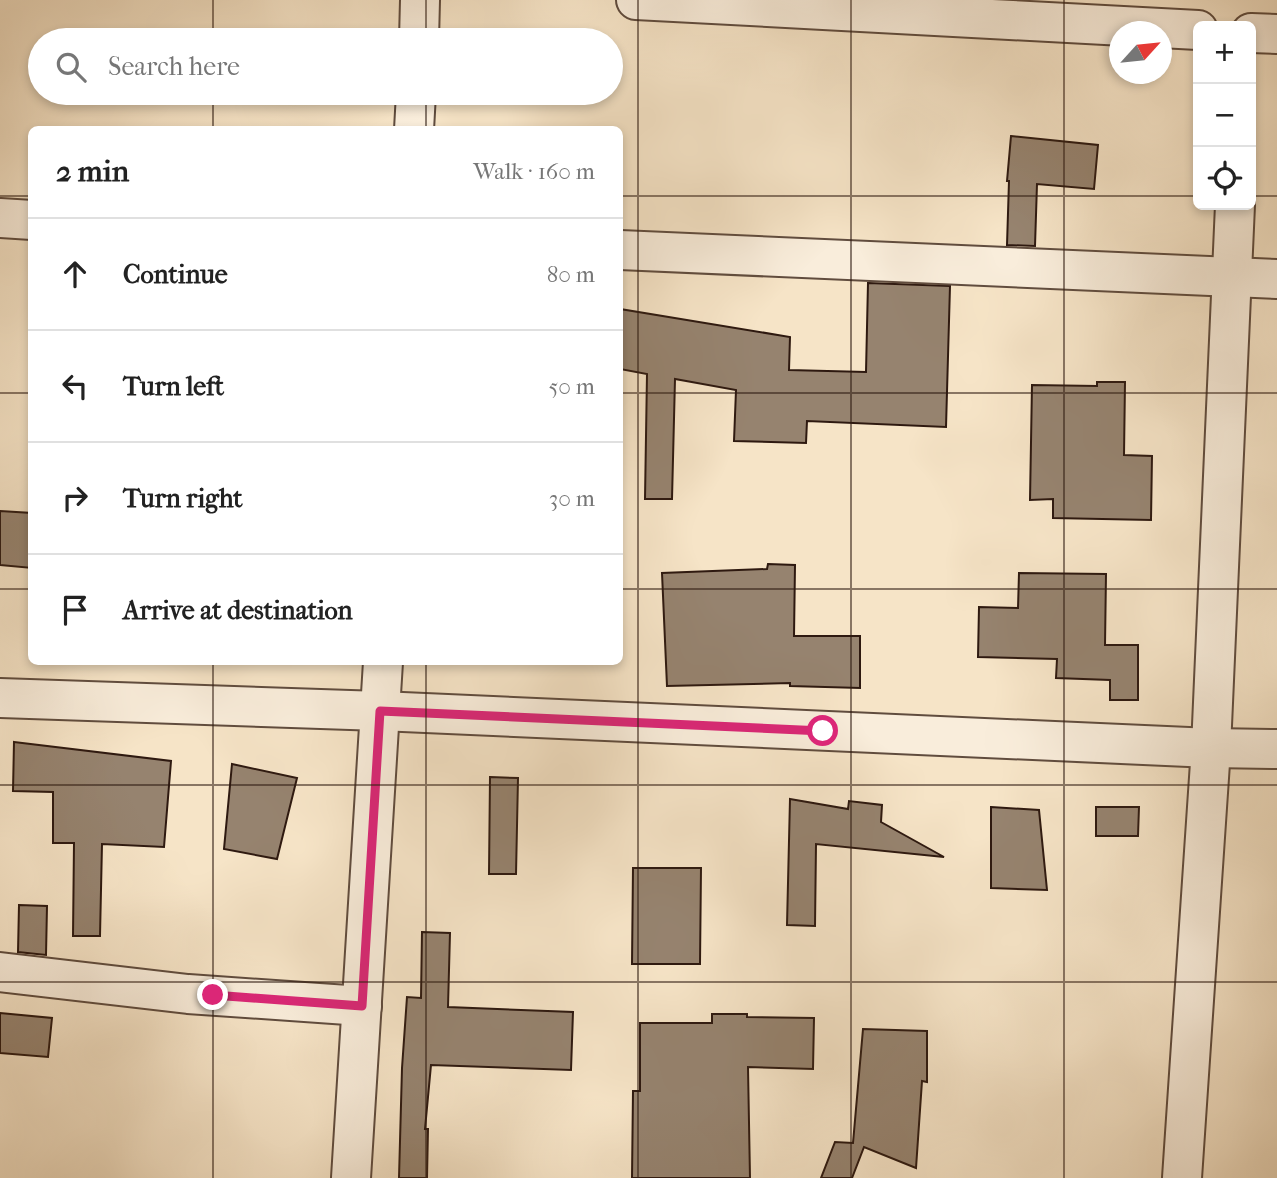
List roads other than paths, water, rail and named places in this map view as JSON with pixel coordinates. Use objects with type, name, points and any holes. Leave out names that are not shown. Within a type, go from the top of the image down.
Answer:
[{"type":"street","points":[[420,28],[421,0]]},
{"type":"street","points":[[636,0],[1193,30]]},
{"type":"street","points":[[1256,33],[1277,34]]},
{"type":"street","points":[[414,126],[415,105]]},
{"type":"street","points":[[1182,1178],[1211,748],[1235,210]]},
{"type":"street","points":[[0,218],[28,220]]},
{"type":"street","points":[[623,250],[1277,279]]},
{"type":"street","points":[[351,1178],[383,665]]},
{"type":"street","points":[[0,698],[380,711],[1277,749]]},
{"type":"street","points":[[0,972],[188,994],[362,1006]]}]
